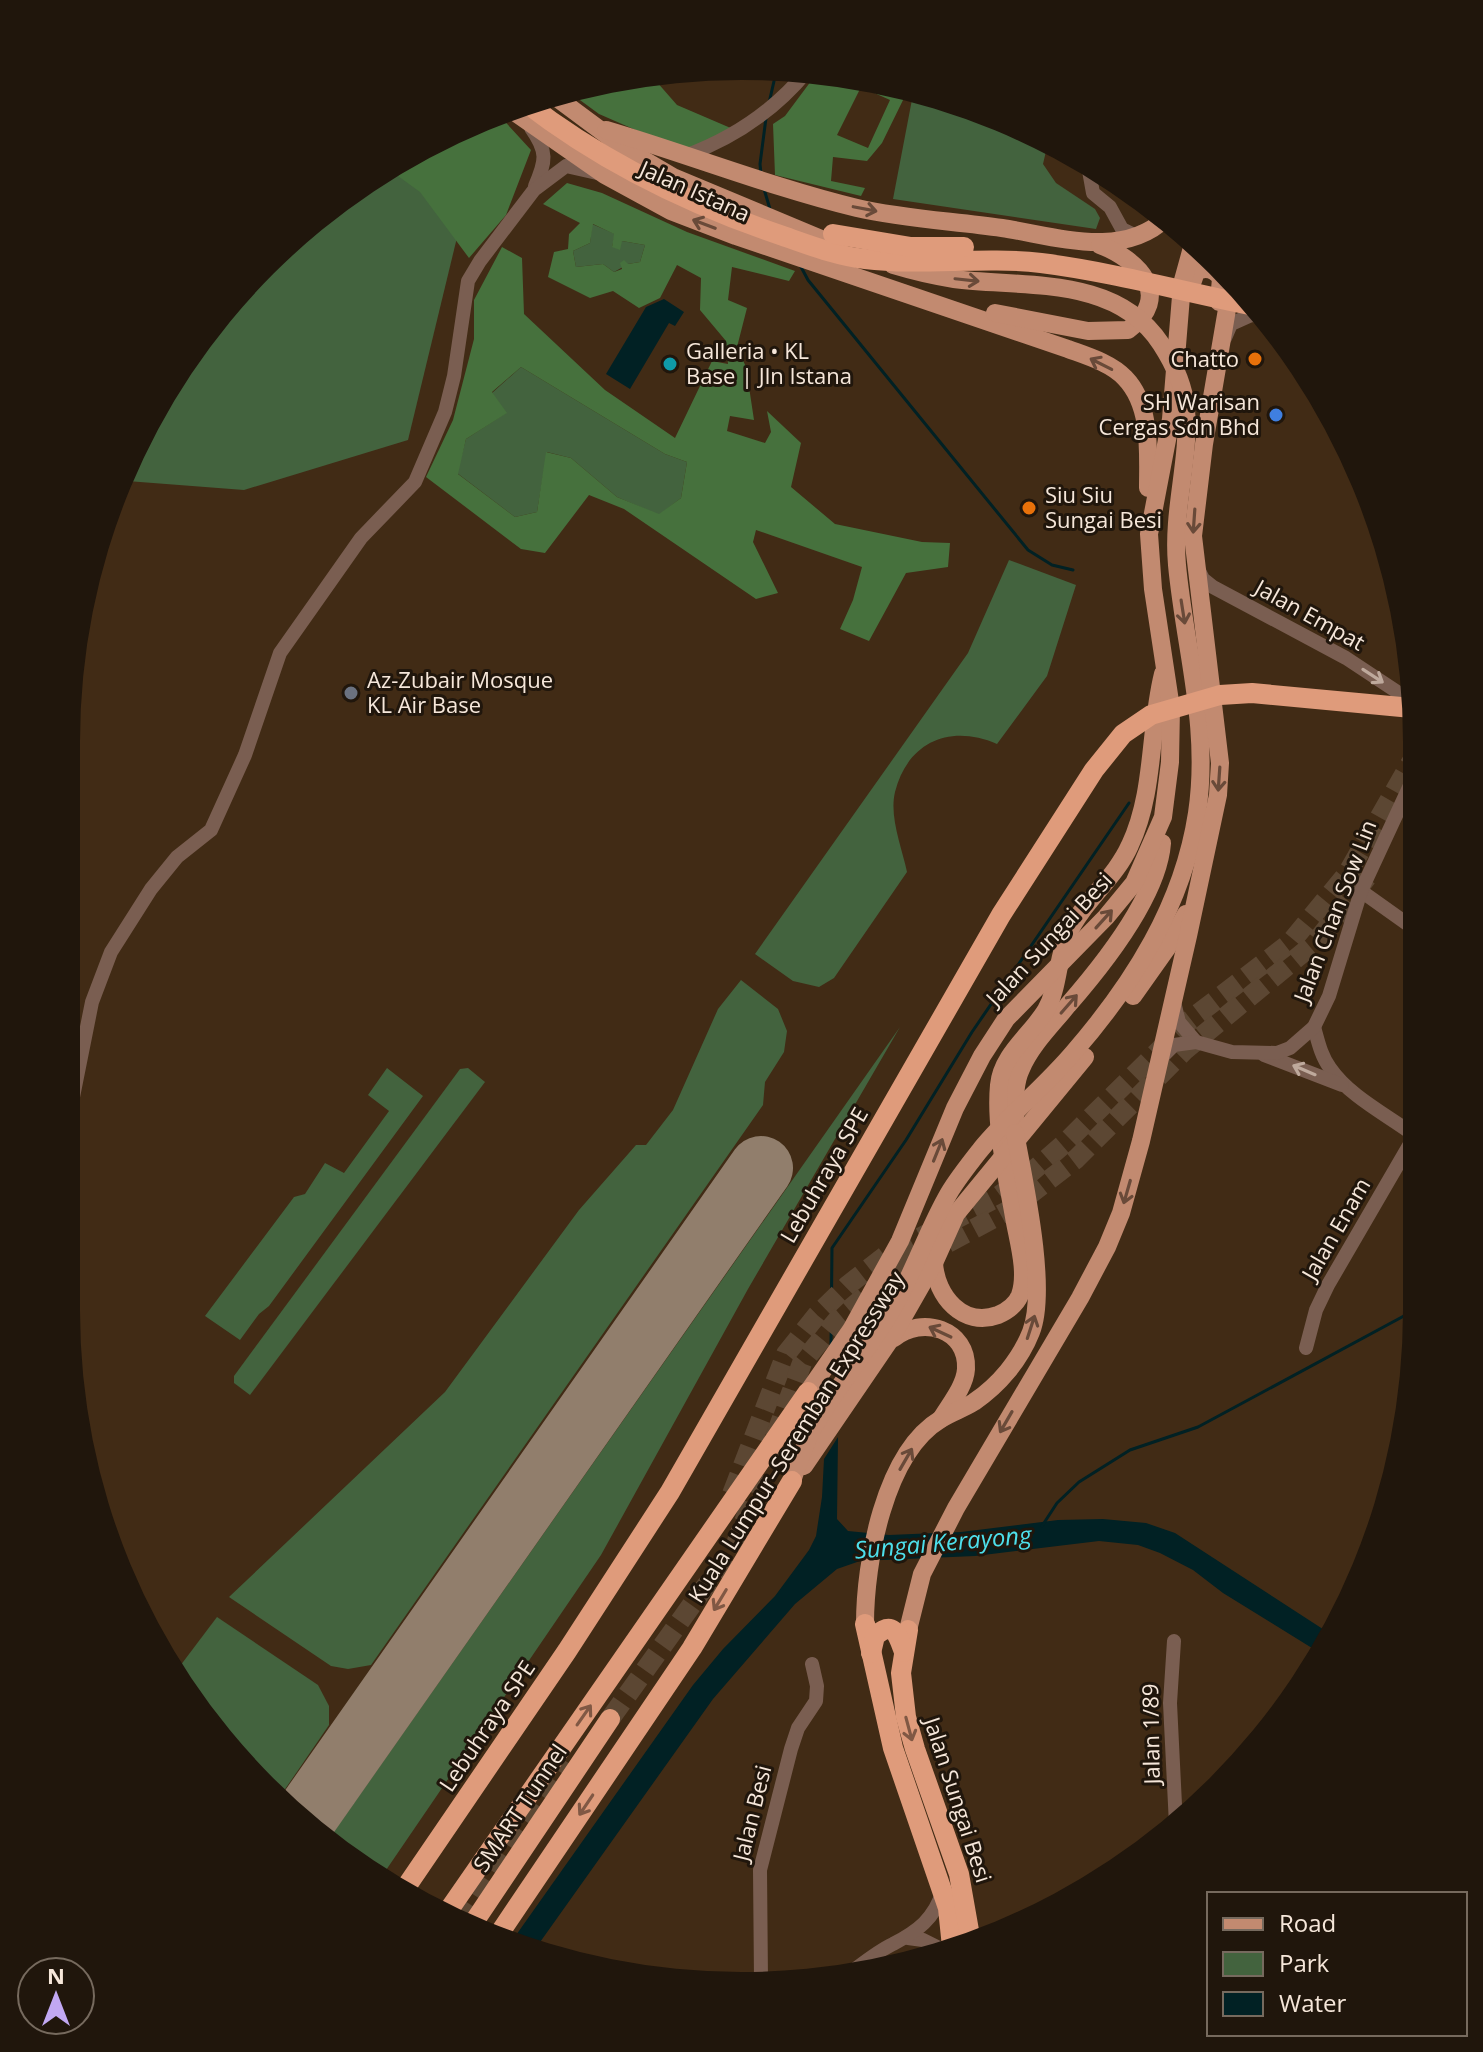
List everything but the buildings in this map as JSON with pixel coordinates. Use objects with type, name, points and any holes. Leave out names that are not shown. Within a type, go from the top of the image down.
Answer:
[{"type":"highway","points":[[540,112],[588,145],[689,200],[804,243],[860,258],[902,263],[999,260],[1041,263],[1236,302]]},
{"type":"highway","points":[[833,234],[911,247],[1009,248],[1063,254],[1219,285]]},
{"type":"highway","name":"Lebuhraya SPE","points":[[409,1882],[567,1651],[670,1492],[1001,915],[1094,770],[1123,734],[1151,715],[1220,695],[1252,693],[1402,710]]},
{"type":"highway","name":"Lebuhraya SPE","points":[[415,1885],[573,1654],[676,1496],[1007,916],[1100,773],[1131,740],[1155,722],[1220,703],[1251,698],[1402,710]]},
{"type":"highway","name":"Kuala Lumpur–Seremban Expressway","points":[[452,1905],[808,1392]]},
{"type":"highway","name":"Kuala Lumpur–Seremban Expressway","points":[[503,1928],[692,1648],[792,1481]]},
{"type":"highway","name":"Jalan Sungai Besi","points":[[865,1624],[893,1748],[943,1891],[952,1938]]},
{"type":"highway","points":[[870,1654],[875,1636],[885,1629],[897,1633],[904,1652]]},
{"type":"highway","name":"Jalan Sungai Besi","points":[[908,1630],[901,1673],[906,1717],[959,1874],[970,1931]]},
{"type":"highway","name":"SMART Tunnel","points":[[477,1917],[610,1719]]},
{"type":"highway","points":[[482,1919],[495,1888]]},
{"type":"main road","name":"Jalan Istana","points":[[567,104],[627,150],[673,177],[786,225]]},
{"type":"main road","name":"Jalan Istana","points":[[521,118],[605,175],[671,211],[878,284]]},
{"type":"main road","points":[[595,126],[790,190],[860,209],[1099,242],[1138,237],[1157,227]]},
{"type":"main road","points":[[786,225],[833,234]]},
{"type":"main road","points":[[786,225],[845,249],[922,273],[1077,290],[1121,305],[1154,333],[1177,370],[1186,408],[1175,534],[1180,593],[1197,695],[1202,758],[1196,816],[1170,906],[1157,934],[1125,988],[1072,1055],[982,1148],[949,1193],[911,1277],[856,1377],[812,1431],[792,1481]]},
{"type":"main road","points":[[878,284],[1044,324],[1088,331],[1128,330],[1144,316],[1148,308],[1149,285],[1144,274],[1129,258],[1099,242]]},
{"type":"main road","name":"Jalan Sungai Besi","points":[[808,1392],[851,1330],[900,1241],[955,1108],[982,1056],[1006,1019],[1106,917],[1134,883],[1163,817],[1170,762],[1171,721],[1166,662],[1153,589],[1149,534],[1171,419],[1182,284],[1190,255]]},
{"type":"main road","points":[[1177,358],[1194,275],[1199,270],[1205,270]]},
{"type":"main road","points":[[878,284],[1068,349],[1103,363],[1124,377],[1138,396],[1145,420],[1149,534]]},
{"type":"main road","points":[[1203,867],[1218,795],[1220,763],[1194,561],[1195,509],[1221,286]]},
{"type":"main road","points":[[1204,444],[1230,295]]},
{"type":"main road","points":[[941,1419],[974,1402],[998,1382],[1021,1353],[1032,1330],[1037,1274],[998,1107],[999,1083],[1003,1066],[1048,1005],[1068,935],[1124,859],[1140,818],[1154,736],[1155,704],[1166,662]]},
{"type":"main road","points":[[934,1263],[942,1294],[966,1315],[975,1318],[995,1316],[1019,1297],[1022,1268],[1016,1088],[1021,1066],[1107,959],[1138,908],[1162,848],[1163,817]]},
{"type":"main road","name":"Jalan Sungai Besi","points":[[908,1630],[922,1574],[956,1508],[1107,1247],[1127,1194],[1203,867]]},
{"type":"main road","name":"Kuala Lumpur–Seremban Expressway","points":[[792,1481],[809,1460],[856,1377],[890,1340],[934,1263],[956,1214],[1136,993],[1182,924],[1203,867]]},
{"type":"main road","points":[[1016,1136],[1010,1103],[1010,1074],[1020,1044]]},
{"type":"main road","points":[[890,1340],[905,1329],[917,1325],[930,1326],[946,1332],[963,1351],[966,1370],[962,1383],[941,1419]]},
{"type":"main road","name":"Jalan Sungai Besi","points":[[865,1624],[867,1578],[883,1509],[913,1447],[941,1419]]},
{"type":"street","points":[[685,156],[720,143],[752,123],[798,83]]},
{"type":"street","points":[[80,1062],[92,1002],[111,952],[151,889],[177,857],[211,830],[245,755],[280,653],[361,538],[415,482],[445,412],[454,376],[468,281],[534,190],[542,171],[542,143],[527,123]]},
{"type":"street","points":[[717,166],[720,143]]},
{"type":"street","points":[[534,190],[566,166],[605,175]]},
{"type":"street","points":[[1091,180],[1093,193],[1113,210],[1118,224],[1126,233],[1138,237]]},
{"type":"street","points":[[1099,242],[1113,234],[1118,224]]},
{"type":"street","points":[[1221,349],[1231,324],[1248,316]]},
{"type":"street","name":"Jalan Empat","points":[[1194,561],[1203,579],[1213,587],[1346,658],[1402,695]]},
{"type":"street","name":"Jalan Chan Sow Lin","points":[[1196,1042],[1232,1052],[1260,1054],[1290,1048],[1314,1027],[1329,996],[1361,891],[1403,800]]},
{"type":"street","points":[[1361,891],[1403,921]]},
{"type":"street","points":[[1173,995],[1179,1022],[1196,1042]]},
{"type":"street","points":[[1314,1027],[1330,1069],[1348,1087],[1403,1128]]},
{"type":"street","points":[[1157,1063],[1165,1051],[1174,1045],[1196,1042]]},
{"type":"street","points":[[1260,1054],[1348,1087]]},
{"type":"street","name":"Jalan Enam","points":[[1306,1348],[1316,1310],[1328,1285],[1403,1155]]},
{"type":"street","name":"Jalan 1/89","points":[[1174,1641],[1170,1711],[1175,1810]]},
{"type":"street","name":"Jalan Besi","points":[[761,1972],[760,1870],[791,1749],[798,1728],[816,1701],[817,1686],[812,1664]]},
{"type":"street","points":[[870,1959],[892,1944],[908,1938],[929,1920],[943,1891]]},
{"type":"street","points":[[908,1938],[931,1944]]},
{"type":"green space","points":[[809,84],[859,91],[837,135],[868,148],[890,100],[878,95],[903,101],[882,143],[867,161],[833,157],[831,181],[865,188],[861,196],[775,175],[773,124],[785,116]]},
{"type":"green space","points":[[660,85],[677,105],[733,129],[690,148],[654,138],[599,114],[581,100]]},
{"type":"green space","points":[[911,103],[995,130],[1045,154],[1043,164],[1056,183],[1095,209],[1100,218],[1096,229],[893,199]]},
{"type":"green space","points":[[506,123],[531,150],[506,215],[469,258],[420,192],[399,176],[488,130]]},
{"type":"green space","points":[[414,167],[461,221],[408,440],[244,490],[133,481],[191,374],[244,305],[305,244],[374,191]]},
{"type":"green space","points":[[567,183],[602,193],[687,232],[795,271],[789,281],[732,267],[728,300],[747,308],[737,347],[746,367],[754,420],[730,416],[727,431],[765,443],[771,432],[767,411],[801,443],[791,487],[835,524],[922,542],[950,543],[948,567],[906,573],[869,641],[840,629],[853,600],[862,567],[756,530],[753,542],[778,593],[756,599],[624,509],[589,495],[545,553],[521,549],[426,477],[453,420],[474,339],[474,300],[502,247],[522,258],[524,314],[605,390],[675,438],[712,361],[728,364],[726,341],[700,310],[701,278],[677,265],[660,298],[639,308],[613,291],[590,298],[548,277],[554,252],[568,249],[569,234],[580,223],[543,204]],"holes":[[[593,224],[614,234],[612,247],[620,250],[622,241],[645,245],[640,262],[628,264],[624,260],[620,263],[622,269],[614,272],[603,264],[576,267],[573,251],[590,243]],[[521,367],[665,454],[687,462],[681,498],[659,514],[617,497],[571,458],[546,452],[537,512],[515,517],[458,474],[466,439],[507,413],[492,392]]]},
{"type":"green space","points":[[592,224],[615,234],[612,247],[622,241],[645,245],[640,262],[628,264],[614,272],[603,264],[576,267],[573,251],[590,243]]},
{"type":"green space","points":[[521,367],[665,454],[687,462],[681,498],[659,515],[617,497],[571,458],[547,452],[537,512],[515,517],[457,473],[466,439],[506,413],[492,393]]},
{"type":"green space","points":[[1009,560],[1076,585],[1047,676],[997,744],[980,738],[948,737],[934,741],[910,760],[901,774],[894,802],[895,822],[907,872],[834,978],[819,987],[793,981],[755,954],[968,653]]},
{"type":"green space","points":[[741,980],[778,1009],[787,1031],[784,1052],[765,1082],[763,1105],[371,1665],[348,1669],[331,1666],[229,1597],[445,1392],[579,1210],[636,1145],[646,1145],[673,1110],[718,1009]]},
{"type":"green space","points":[[900,1027],[748,1289],[601,1555],[387,1869],[334,1831]]},
{"type":"green space","points":[[387,1068],[423,1096],[269,1306],[259,1314],[240,1340],[205,1316],[294,1197],[305,1194],[325,1163],[344,1173],[389,1111],[368,1095]]},
{"type":"green space","points":[[468,1068],[485,1082],[250,1395],[234,1383],[234,1376],[460,1069]]},
{"type":"green space","points":[[217,1617],[318,1685],[329,1706],[329,1725],[285,1789],[244,1747],[182,1663]]},
{"type":"water","points":[[664,299],[684,312],[675,326],[669,323],[630,389],[606,374],[646,307]]},
{"type":"water","name":"Sungai Kerayong","points":[[838,1437],[837,1519],[848,1531],[889,1535],[961,1532],[1058,1520],[1103,1519],[1146,1523],[1175,1533],[1321,1628],[1310,1647],[1223,1593],[1193,1570],[1138,1545],[1099,1541],[975,1556],[860,1561],[837,1569],[795,1604],[713,1699],[541,1941],[518,1933],[693,1685],[775,1596],[809,1550],[816,1536],[824,1459]]},
{"type":"waterway","points":[[769,103],[774,81]]},
{"type":"waterway","points":[[761,174],[766,118]]},
{"type":"waterway","points":[[764,189],[770,209]]},
{"type":"waterway","points":[[800,265],[808,280],[1028,550],[1052,565],[1073,570]]},
{"type":"waterway","points":[[831,1345],[832,1248],[906,1140],[972,1032],[1129,803]]},
{"type":"waterway","name":"Sungai Kerayong","points":[[1042,1526],[1057,1503],[1079,1482],[1130,1450],[1198,1427],[1403,1317]]},
{"type":"runway","points":[[309,1811],[761,1168]]},
{"type":"tunnel","points":[[732,1494],[786,1354],[817,1315],[885,1256],[996,1198],[1028,1175],[1064,1144],[1190,1020],[1290,943],[1347,874],[1403,777]]},
{"type":"tunnel","points":[[610,1719],[701,1592],[732,1555],[802,1363],[838,1319],[895,1271],[1011,1209],[1076,1159],[1185,1050],[1316,942],[1367,877]]},
{"type":"tunnel","points":[[465,1911],[564,1760]]},
{"type":"place","name":"Chatto","points":[[1255,359]]},
{"type":"place","name":"Galleria • KL Base | Jln Istana","points":[[670,364]]},
{"type":"place","name":"SH Warisan Cergas Sdn Bhd","points":[[1276,415]]},
{"type":"place","name":"Siu Siu Sungai Besi","points":[[1029,508]]},
{"type":"place","name":"Az-Zubair Mosque KL Air Base","points":[[351,693]]}]
